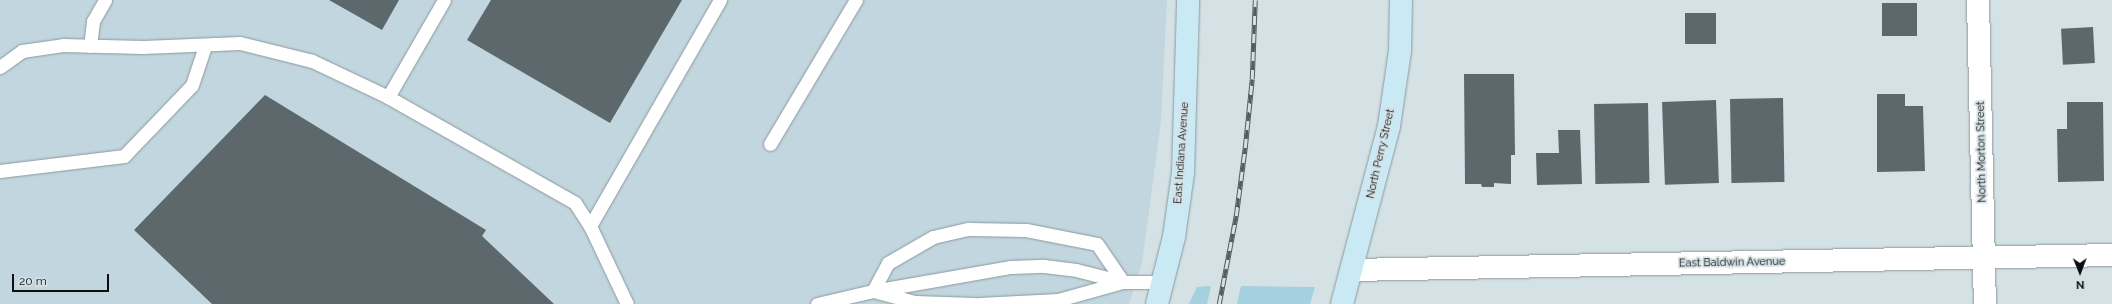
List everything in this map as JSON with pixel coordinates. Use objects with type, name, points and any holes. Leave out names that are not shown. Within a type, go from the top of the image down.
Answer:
[{"type":"street","name":"East Indiana Avenue","points":[[1157,304],[1165,282],[1182,173],[1188,0]]},
{"type":"street","name":"North Perry Street","points":[[1342,304],[1389,126],[1400,51],[1401,0]]},
{"type":"street","name":"North Morton Street","points":[[1978,0],[1985,304]]},
{"type":"street","name":"East Baldwin Avenue","points":[[1352,270],[2112,255]]},
{"type":"lane","points":[[90,46],[93,21],[105,0]]},
{"type":"lane","points":[[388,98],[444,0]]},
{"type":"lane","points":[[590,226],[720,0]]},
{"type":"lane","points":[[770,144],[856,0]]},
{"type":"lane","points":[[0,67],[22,51],[43,46],[206,46],[240,43],[312,61],[388,98],[575,203],[590,226],[626,304]]},
{"type":"lane","points":[[0,171],[124,156],[192,85],[206,46]]},
{"type":"lane","points":[[873,291],[888,263],[933,237],[969,229],[1026,230],[1097,244],[1123,282]]},
{"type":"lane","points":[[817,304],[873,291],[1024,266],[1076,270],[1123,282],[1165,282]]},
{"type":"lane","points":[[979,304],[1058,300],[1123,282]]},
{"type":"lane","points":[[873,291],[915,302],[974,304]]},
{"type":"shaded area","points":[[0,0],[1167,0],[1161,121],[1142,263],[1129,304],[0,304]]},
{"type":"shaded area","points":[[1211,286],[1207,304],[1189,304],[1197,287]]},
{"type":"shaded area","points":[[1241,286],[1315,287],[1310,304],[1237,304]]},
{"type":"building","points":[[329,0],[399,0],[382,30]]},
{"type":"building","points":[[491,0],[682,0],[610,123],[467,40]]},
{"type":"building","points":[[1882,3],[1917,3],[1917,36],[1882,36]]},
{"type":"building","points":[[1685,13],[1716,13],[1716,44],[1685,44]]},
{"type":"building","points":[[2093,27],[2095,63],[2063,65],[2061,29]]},
{"type":"building","points":[[1464,74],[1514,74],[1515,155],[1511,155],[1511,184],[1494,183],[1494,187],[1482,187],[1481,184],[1465,184]]},
{"type":"building","points":[[1877,94],[1905,94],[1905,106],[1923,106],[1925,171],[1877,172]]},
{"type":"building","points":[[265,95],[486,230],[482,236],[554,304],[212,304],[134,230]]},
{"type":"building","points":[[1783,98],[1784,182],[1731,183],[1730,99]]},
{"type":"building","points":[[1716,100],[1719,183],[1665,185],[1662,102]]},
{"type":"building","points":[[2067,102],[2103,102],[2104,181],[2058,182],[2057,129],[2067,129]]},
{"type":"building","points":[[1648,103],[1649,183],[1595,184],[1594,104]]},
{"type":"building","points":[[1558,130],[1580,130],[1582,184],[1537,185],[1536,153],[1559,153]]},
{"type":"railway","points":[[1219,304],[1236,216],[1245,148],[1252,79],[1255,0]]}]
